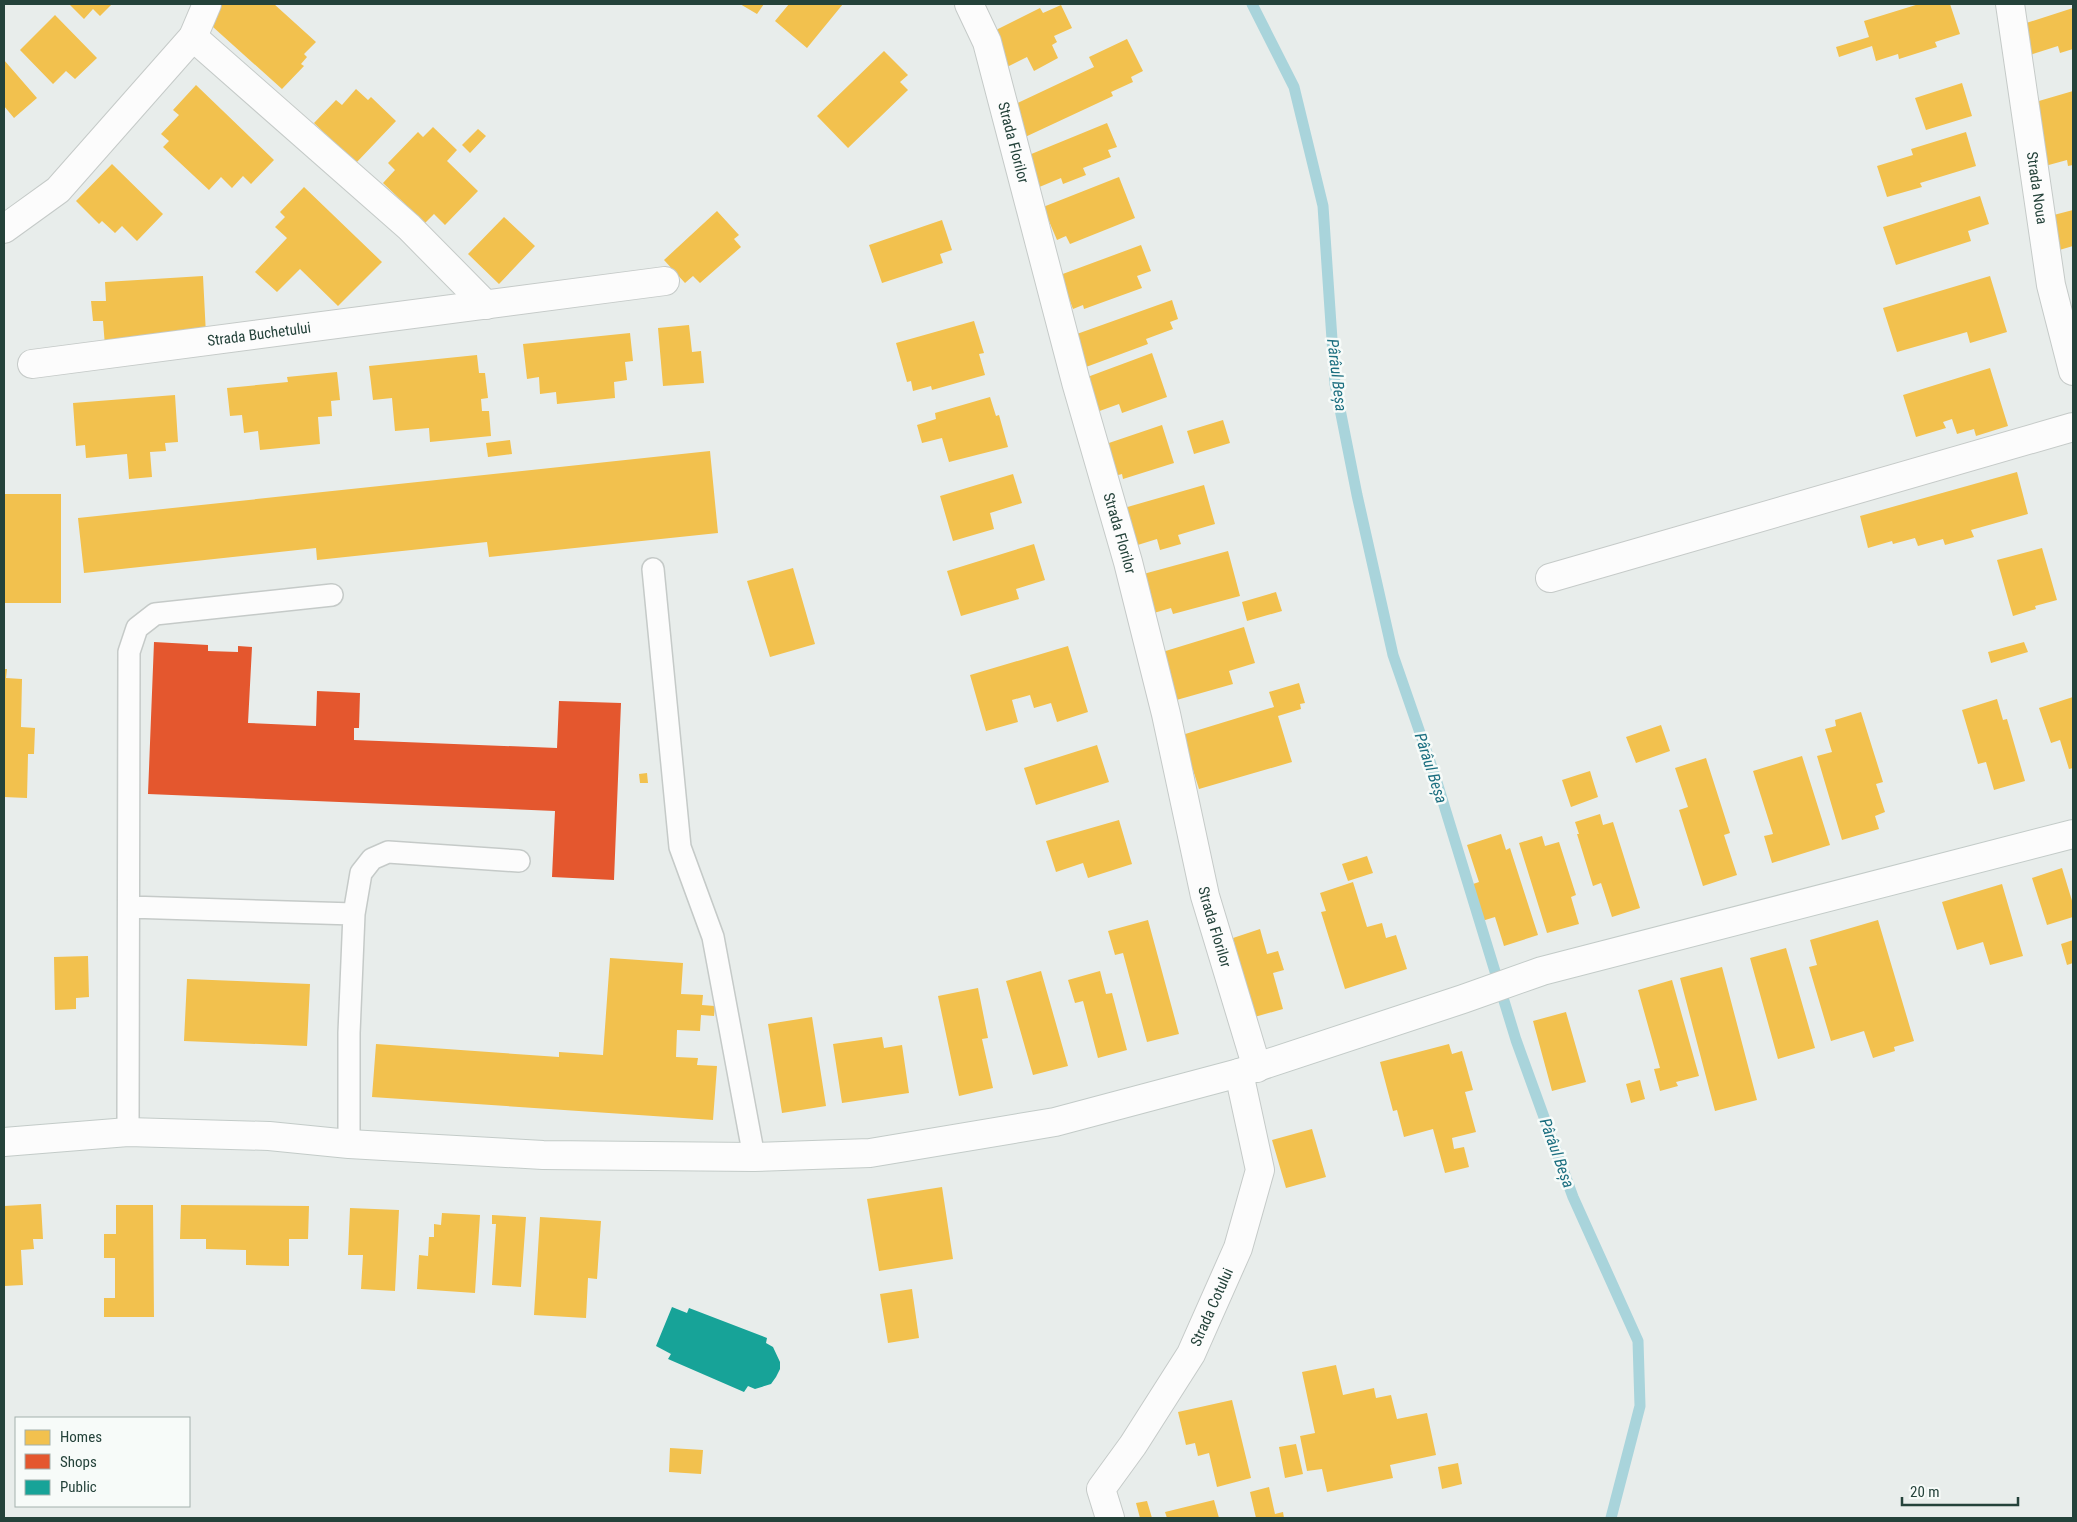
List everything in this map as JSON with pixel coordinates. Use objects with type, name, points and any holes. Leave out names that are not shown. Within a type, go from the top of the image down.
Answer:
[{"type":"street","points":[[4,229],[58,190],[193,37],[207,4]]},
{"type":"street","name":"Strada Florilor","points":[[969,4],[987,42],[1076,382],[1128,562],[1166,714],[1205,896],[1248,1070]]},
{"type":"street","name":"Strada Noua","points":[[2010,4],[2051,285],[2073,371]]},
{"type":"street","points":[[193,37],[409,227],[486,305]]},
{"type":"street","name":"Strada Buchetului","points":[[32,364],[665,281]]},
{"type":"street","points":[[1550,578],[2073,428]]},
{"type":"street","points":[[4,1142],[128,1132],[270,1136],[349,1144],[543,1155],[754,1157],[870,1153],[1055,1122],[1248,1070],[1542,971],[2073,834]]},
{"type":"street","name":"Strada Cotului","points":[[1110,1518],[1101,1488],[1133,1446],[1191,1354],[1238,1248],[1260,1170],[1248,1070]]},
{"type":"lane","points":[[654,569],[680,847],[713,937],[754,1157]]},
{"type":"lane","points":[[128,1132],[129,652],[137,628],[155,614],[332,595]]},
{"type":"lane","points":[[349,1144],[349,1033],[354,914],[361,873],[372,859],[388,852],[519,861]]},
{"type":"lane","points":[[129,907],[354,914]]},
{"type":"building: Homes","points":[[69,4],[112,4],[100,16],[93,9],[84,19]]},
{"type":"building: Homes","points":[[216,4],[274,4],[316,42],[304,54],[307,57],[301,64],[304,66],[282,89],[203,18]]},
{"type":"building: Homes","points":[[740,4],[764,4],[757,14]]},
{"type":"building: Homes","points":[[789,4],[843,4],[807,48],[775,21]]},
{"type":"building: Homes","points":[[1919,4],[1950,4],[1960,34],[1935,42],[1937,47],[1899,59],[1898,54],[1876,61],[1872,46],[1839,57],[1836,47],[1869,37],[1864,21]]},
{"type":"building: Homes","points":[[1061,5],[1072,28],[1054,36],[1057,42],[1052,45],[1058,58],[1034,71],[1027,57],[1003,69],[986,35],[1040,8],[1043,13]]},
{"type":"building: Homes","points":[[2073,8],[2073,49],[2060,53],[2058,46],[2030,55],[2020,25]]},
{"type":"building: Homes","points":[[55,15],[97,58],[75,79],[66,71],[53,84],[20,50]]},
{"type":"building: Homes","points":[[1127,39],[1143,71],[1131,77],[1133,82],[1111,92],[1113,96],[1023,138],[1009,107],[1094,67],[1089,57]]},
{"type":"building: Homes","points":[[884,51],[908,75],[900,82],[908,90],[848,148],[817,116]]},
{"type":"building: Homes","points":[[4,60],[37,98],[14,118],[4,106]]},
{"type":"building: Homes","points":[[1962,83],[1972,116],[1926,130],[1915,98]]},
{"type":"building: Homes","points":[[196,85],[274,160],[251,184],[243,176],[232,188],[221,177],[209,190],[163,147],[169,141],[161,134],[179,115],[173,110]]},
{"type":"building: Homes","points":[[356,89],[368,100],[371,97],[396,121],[356,163],[314,123],[336,100],[342,105]]},
{"type":"building: Homes","points":[[2073,91],[2073,165],[2068,166],[2067,160],[2045,166],[2032,103]]},
{"type":"building: Homes","points":[[1107,123],[1117,147],[1108,150],[1111,157],[1083,168],[1086,175],[1063,184],[1061,178],[1037,188],[1024,157]]},
{"type":"building: Homes","points":[[433,127],[457,150],[447,161],[478,191],[445,225],[434,214],[425,223],[383,183],[395,170],[388,163],[418,132],[423,137]]},
{"type":"building: Homes","points":[[478,129],[486,136],[470,153],[462,145]]},
{"type":"building: Homes","points":[[1966,132],[1976,166],[1920,183],[1922,187],[1887,197],[1877,166],[1913,155],[1911,149]]},
{"type":"building: Homes","points":[[112,164],[163,214],[137,241],[122,226],[115,233],[102,221],[99,224],[76,201]]},
{"type":"building: Homes","points":[[1119,177],[1135,218],[1070,244],[1066,236],[1057,240],[1043,207]]},
{"type":"building: Homes","points":[[304,187],[382,262],[338,306],[300,269],[277,292],[255,272],[287,238],[275,227],[285,217],[280,212]]},
{"type":"building: Homes","points":[[1980,196],[1989,224],[1968,231],[1971,241],[1896,265],[1883,227]]},
{"type":"building: Homes","points":[[2073,210],[2073,246],[2056,251],[2046,217]]},
{"type":"building: Homes","points":[[717,211],[739,235],[734,239],[741,247],[700,283],[693,276],[685,283],[664,260]]},
{"type":"building: Homes","points":[[504,217],[535,246],[499,284],[468,254]]},
{"type":"building: Homes","points":[[942,220],[952,250],[940,254],[943,263],[882,283],[869,245]]},
{"type":"building: Homes","points":[[1141,245],[1151,271],[1137,276],[1142,288],[1084,309],[1083,305],[1073,309],[1060,275]]},
{"type":"building: Homes","points":[[203,276],[206,335],[105,346],[103,321],[93,321],[91,301],[106,301],[105,282]]},
{"type":"building: Homes","points":[[1990,276],[2007,332],[1970,343],[1967,332],[1897,352],[1883,308]]},
{"type":"building: Homes","points":[[1172,300],[1178,319],[1170,322],[1173,329],[1146,339],[1148,344],[1086,367],[1074,335]]},
{"type":"building: Homes","points":[[974,321],[984,353],[979,354],[985,375],[932,390],[931,386],[913,391],[911,381],[907,382],[896,343]]},
{"type":"building: Homes","points":[[689,325],[692,352],[701,351],[704,383],[663,386],[658,328]]},
{"type":"building: Homes","points":[[630,333],[633,361],[625,362],[627,380],[614,382],[615,398],[557,404],[556,392],[540,394],[539,377],[527,379],[523,344]]},
{"type":"building: Homes","points":[[1152,353],[1167,397],[1122,413],[1119,404],[1094,413],[1082,379]]},
{"type":"building: Homes","points":[[477,355],[479,373],[485,373],[488,398],[481,399],[482,411],[489,411],[491,436],[430,442],[429,428],[395,431],[392,398],[373,400],[369,366]]},
{"type":"building: Homes","points":[[1990,368],[2008,426],[1976,436],[1974,429],[1957,434],[1952,419],[1943,422],[1946,428],[1916,437],[1903,395]]},
{"type":"building: Homes","points":[[337,372],[340,400],[331,401],[332,416],[318,417],[320,444],[260,450],[258,431],[244,433],[242,415],[230,416],[227,388],[288,382],[287,377]]},
{"type":"building: Homes","points":[[175,395],[178,442],[165,443],[166,451],[150,452],[152,477],[129,479],[127,454],[86,458],[85,445],[76,446],[73,403]]},
{"type":"building: Homes","points":[[990,397],[996,416],[999,415],[1008,447],[949,462],[942,438],[922,443],[917,425],[936,419],[935,413]]},
{"type":"building: Homes","points":[[1223,420],[1230,443],[1194,454],[1187,431]]},
{"type":"building: Homes","points":[[1162,425],[1174,463],[1123,479],[1122,474],[1107,478],[1097,447]]},
{"type":"building: Homes","points":[[510,440],[512,454],[488,457],[486,443]]},
{"type":"building: Homes","points":[[710,451],[718,533],[489,557],[487,542],[317,560],[316,548],[84,573],[78,518]]},
{"type":"building: Homes","points":[[2017,472],[2028,514],[1971,530],[1974,537],[1945,545],[1943,539],[1918,546],[1915,538],[1893,544],[1892,541],[1868,548],[1860,516]]},
{"type":"building: Homes","points":[[1013,474],[1022,503],[990,513],[994,529],[953,541],[940,496]]},
{"type":"building: Homes","points":[[1204,485],[1215,524],[1178,535],[1181,544],[1160,550],[1157,539],[1128,548],[1117,510]]},
{"type":"building: Homes","points":[[4,494],[61,494],[61,603],[4,603]]},
{"type":"building: Homes","points":[[1034,544],[1045,580],[1016,589],[1019,599],[961,616],[947,571]]},
{"type":"building: Homes","points":[[2042,548],[2057,600],[2035,606],[2036,609],[2013,616],[1997,560]]},
{"type":"building: Homes","points":[[1228,551],[1240,596],[1173,614],[1171,608],[1147,615],[1136,576]]},
{"type":"building: Homes","points":[[793,568],[815,644],[770,657],[747,581]]},
{"type":"building: Homes","points":[[1276,592],[1282,611],[1247,621],[1242,602]]},
{"type":"building: Homes","points":[[1244,627],[1255,663],[1229,671],[1233,684],[1173,701],[1159,653]]},
{"type":"building: Homes","points":[[2024,642],[2028,652],[1991,663],[1988,652]]},
{"type":"building: Homes","points":[[1068,646],[1088,712],[1057,722],[1051,703],[1034,708],[1030,695],[1012,700],[1018,722],[986,731],[970,675]]},
{"type":"building: Homes","points":[[4,669],[7,669],[6,678],[22,679],[21,727],[35,728],[34,754],[28,754],[27,798],[4,797]]},
{"type":"building: Homes","points":[[1299,683],[1305,703],[1300,704],[1301,709],[1278,716],[1292,762],[1199,789],[1182,735],[1274,707],[1269,692]]},
{"type":"building: Homes","points":[[2073,697],[2073,768],[2069,769],[2060,740],[2051,743],[2039,708]]},
{"type":"building: Homes","points":[[1997,699],[2003,720],[2007,719],[2025,781],[1994,790],[1986,762],[1978,764],[1962,710]]},
{"type":"building: Homes","points":[[1861,712],[1883,782],[1876,784],[1885,812],[1875,816],[1879,829],[1842,840],[1817,756],[1832,752],[1825,729],[1836,726],[1835,720]]},
{"type":"building: Homes","points":[[1661,725],[1670,751],[1636,763],[1626,737]]},
{"type":"building: Homes","points":[[1097,745],[1109,782],[1036,805],[1024,768]]},
{"type":"building: Homes","points":[[1802,756],[1830,845],[1772,863],[1764,836],[1773,834],[1753,771]]},
{"type":"building: Homes","points":[[1706,758],[1730,833],[1724,835],[1737,875],[1703,886],[1679,810],[1688,807],[1675,768]]},
{"type":"building: Homes","points":[[1590,771],[1598,797],[1571,807],[1562,780]]},
{"type":"building: Homes","points":[[647,773],[648,783],[640,783],[639,774]]},
{"type":"building: Homes","points":[[1600,814],[1603,825],[1613,822],[1640,908],[1612,917],[1601,883],[1593,886],[1575,822]]},
{"type":"building: Homes","points":[[1119,820],[1132,864],[1088,878],[1083,863],[1056,872],[1046,841]]},
{"type":"building: Homes","points":[[1501,834],[1506,850],[1510,848],[1538,935],[1504,946],[1495,917],[1482,921],[1470,885],[1479,882],[1467,845]]},
{"type":"building: Homes","points":[[1542,836],[1545,846],[1559,842],[1576,895],[1571,897],[1579,924],[1547,933],[1519,843]]},
{"type":"building: Homes","points":[[1367,856],[1373,873],[1348,881],[1342,864]]},
{"type":"building: Homes","points":[[2062,868],[2073,904],[2073,917],[2047,925],[2032,878]]},
{"type":"building: Homes","points":[[1353,882],[1367,927],[1382,923],[1386,938],[1396,935],[1407,969],[1345,989],[1321,912],[1326,911],[1320,893]]},
{"type":"building: Homes","points":[[2002,884],[2023,956],[1990,965],[1983,942],[1957,950],[1942,902]]},
{"type":"building: Homes","points":[[1148,920],[1179,1034],[1147,1042],[1123,953],[1115,955],[1108,931]]},
{"type":"building: Homes","points":[[1878,920],[1914,1041],[1894,1047],[1895,1051],[1873,1058],[1864,1031],[1831,1041],[1809,967],[1817,965],[1810,940]]},
{"type":"building: Homes","points":[[1260,929],[1267,954],[1278,951],[1284,970],[1273,973],[1283,1009],[1251,1018],[1232,950],[1236,949],[1233,938]]},
{"type":"building: Homes","points":[[2073,940],[2073,963],[2067,965],[2061,944]]},
{"type":"building: Homes","points":[[1786,948],[1815,1048],[1778,1059],[1750,958]]},
{"type":"building: Homes","points":[[88,956],[89,997],[76,998],[76,1009],[55,1010],[54,957]]},
{"type":"building: Homes","points":[[610,958],[683,963],[681,994],[703,995],[702,1005],[715,1006],[714,1016],[701,1015],[700,1031],[677,1030],[676,1057],[698,1058],[697,1065],[717,1066],[713,1120],[372,1097],[376,1044],[559,1057],[559,1052],[603,1055]]},
{"type":"building: Homes","points":[[1722,967],[1757,1100],[1715,1111],[1680,978]]},
{"type":"building: Homes","points":[[1041,971],[1068,1066],[1033,1075],[1006,981]]},
{"type":"building: Homes","points":[[1100,971],[1106,994],[1112,993],[1127,1050],[1098,1058],[1083,1001],[1075,1003],[1068,980]]},
{"type":"building: Homes","points":[[187,979],[310,984],[307,1046],[184,1041]]},
{"type":"building: Homes","points":[[1672,980],[1699,1076],[1676,1082],[1678,1086],[1660,1091],[1654,1069],[1660,1068],[1638,990]]},
{"type":"building: Homes","points":[[978,988],[988,1038],[982,1039],[993,1088],[959,1096],[938,996]]},
{"type":"building: Homes","points":[[1566,1012],[1586,1082],[1552,1091],[1533,1021]]},
{"type":"building: Homes","points":[[812,1017],[826,1106],[782,1113],[768,1024]]},
{"type":"building: Homes","points":[[882,1037],[884,1048],[902,1045],[909,1093],[842,1103],[833,1044]]},
{"type":"building: Homes","points":[[1449,1044],[1452,1054],[1462,1051],[1473,1090],[1465,1092],[1476,1132],[1452,1138],[1454,1149],[1464,1147],[1469,1167],[1445,1173],[1433,1129],[1404,1137],[1397,1110],[1393,1111],[1380,1062]]},
{"type":"building: Homes","points":[[1640,1080],[1645,1099],[1631,1103],[1626,1084]]},
{"type":"building: Homes","points":[[1312,1129],[1326,1177],[1286,1188],[1272,1140]]},
{"type":"building: Homes","points":[[942,1187],[953,1259],[879,1271],[867,1199]]},
{"type":"building: Homes","points":[[41,1204],[43,1239],[33,1239],[34,1249],[21,1250],[23,1285],[4,1286],[4,1206]]},
{"type":"building: Homes","points":[[116,1205],[153,1205],[154,1317],[104,1317],[104,1298],[115,1298],[115,1258],[104,1258],[104,1234],[116,1234]]},
{"type":"building: Homes","points":[[181,1205],[309,1206],[308,1239],[289,1239],[289,1266],[246,1265],[246,1250],[206,1249],[206,1239],[180,1239]]},
{"type":"building: Homes","points":[[350,1208],[399,1210],[395,1291],[361,1289],[363,1255],[348,1255]]},
{"type":"building: Homes","points":[[442,1213],[480,1215],[475,1293],[417,1289],[419,1255],[428,1256],[429,1237],[434,1237],[434,1224],[441,1225]]},
{"type":"building: Homes","points":[[492,1215],[526,1217],[521,1287],[492,1285],[496,1224],[492,1224]]},
{"type":"building: Homes","points":[[540,1217],[601,1221],[597,1279],[588,1278],[586,1318],[534,1315]]},
{"type":"building: Homes","points":[[912,1289],[919,1338],[888,1343],[880,1294]]},
{"type":"building: Homes","points":[[1336,1365],[1343,1395],[1374,1388],[1376,1398],[1391,1395],[1397,1419],[1427,1413],[1436,1455],[1390,1465],[1393,1478],[1327,1492],[1322,1469],[1307,1471],[1300,1436],[1315,1433],[1302,1372]]},
{"type":"building: Homes","points":[[1232,1400],[1251,1478],[1217,1487],[1209,1453],[1198,1456],[1195,1443],[1186,1445],[1178,1412]]},
{"type":"building: Homes","points":[[1296,1444],[1303,1474],[1285,1478],[1279,1447]]},
{"type":"building: Homes","points":[[670,1448],[703,1450],[701,1474],[669,1472]]},
{"type":"building: Homes","points":[[1458,1463],[1462,1484],[1442,1489],[1438,1467]]},
{"type":"building: Homes","points":[[1269,1487],[1275,1514],[1283,1512],[1284,1518],[1256,1518],[1250,1492]]},
{"type":"building: Homes","points":[[1214,1500],[1219,1518],[1167,1518],[1165,1512]]},
{"type":"building: Homes","points":[[1147,1501],[1152,1518],[1140,1518],[1136,1503]]},
{"type":"building: Shops","points":[[154,642],[208,645],[208,651],[238,652],[238,646],[252,647],[248,723],[316,726],[317,691],[360,693],[359,728],[354,728],[354,740],[557,748],[559,701],[621,703],[614,880],[552,877],[555,811],[148,794]]},
{"type":"building: Public","points":[[672,1307],[687,1313],[689,1308],[767,1338],[766,1343],[773,1347],[780,1362],[780,1369],[771,1384],[755,1389],[748,1386],[744,1392],[668,1359],[671,1354],[656,1346]]},
{"type":"waterway","name":"Pârâul Beșa","points":[[1252,4],[1294,87],[1323,206],[1335,384],[1357,495],[1393,655],[1436,779],[1516,1040],[1573,1197],[1638,1341],[1640,1406],[1611,1518]]}]
